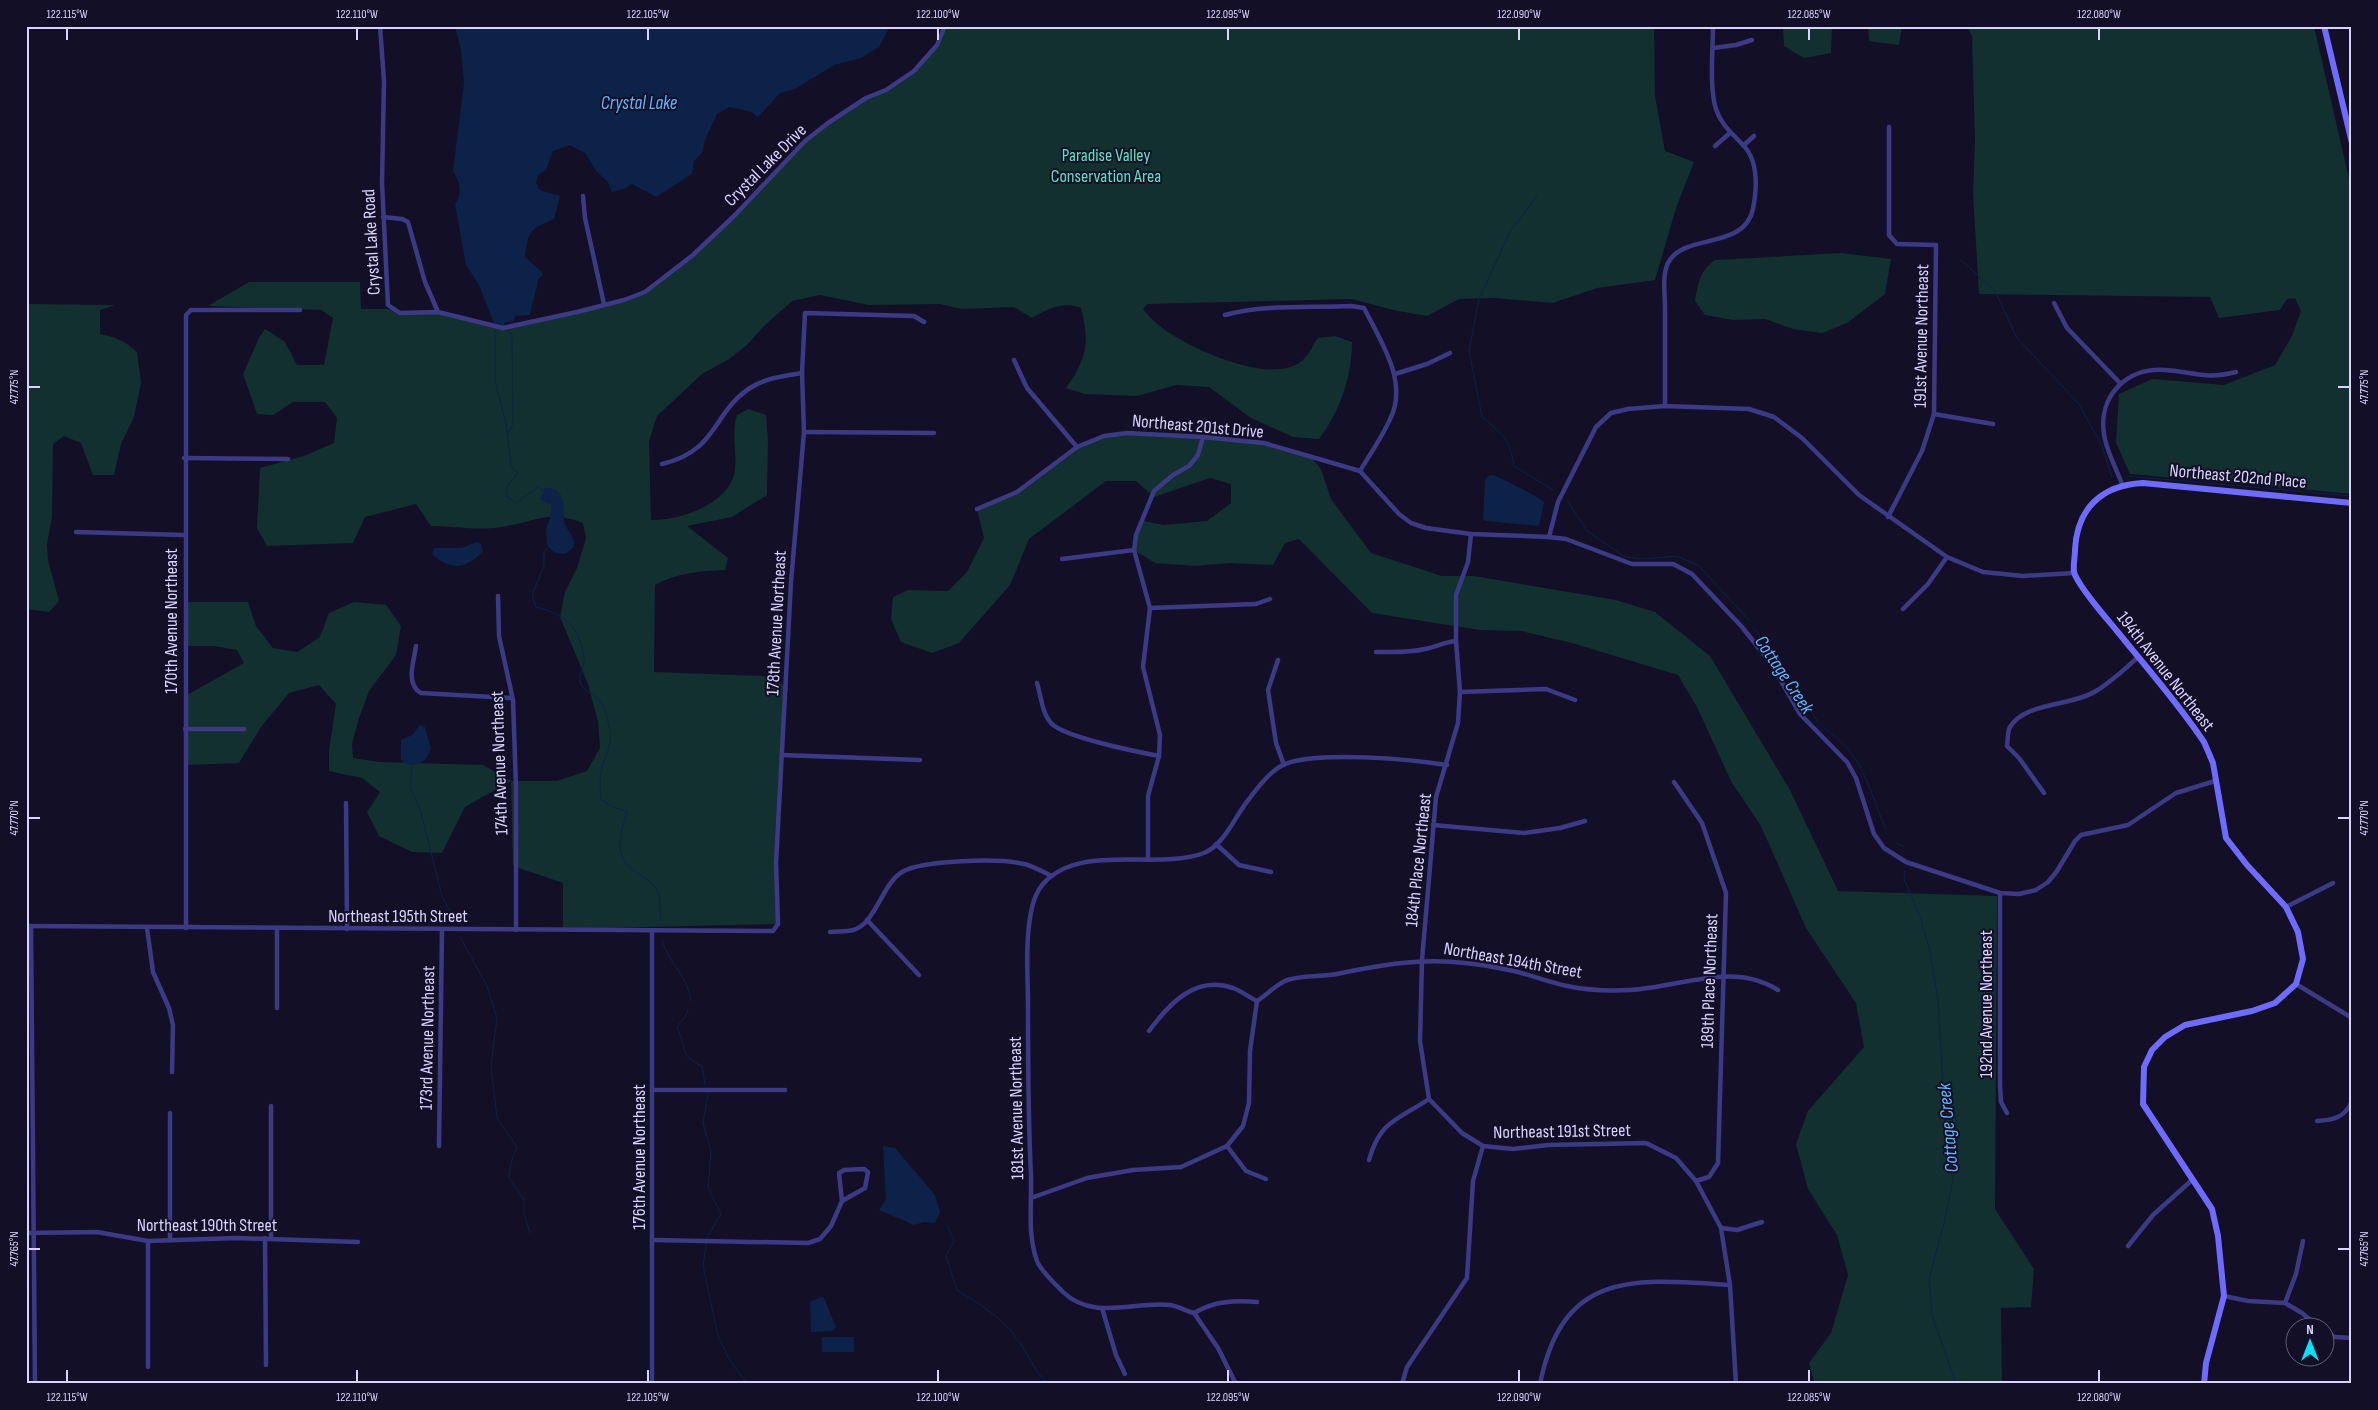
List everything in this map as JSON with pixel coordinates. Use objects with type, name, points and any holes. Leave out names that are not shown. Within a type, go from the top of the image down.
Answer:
[{"type":"street","name":"Crystal Lake Road","points":[[380,26],[384,82],[383,217],[388,305],[400,313],[438,312],[504,327],[592,308]]},
{"type":"street","name":"Crystal Lake Drive","points":[[592,308],[624,300],[645,292],[693,256],[805,141],[866,98],[886,90],[914,71],[937,45],[945,26]]},
{"type":"street","points":[[1665,406],[1664,284],[1668,263],[1682,251],[1694,245],[1726,237],[1743,228],[1750,220],[1756,171],[1752,156],[1744,145],[1730,133],[1715,108],[1713,26]]},
{"type":"street","points":[[2324,26],[2352,143]]},
{"type":"street","points":[[1713,48],[1736,45],[1752,40]]},
{"type":"street","name":"191st Avenue Northeast","points":[[1888,517],[1922,451],[1934,414],[1936,245],[1897,244],[1889,235],[1889,127]]},
{"type":"street","points":[[1715,146],[1730,133]]},
{"type":"street","points":[[1744,145],[1754,136]]},
{"type":"street","points":[[583,196],[585,218],[604,304]]},
{"type":"street","points":[[383,217],[402,218],[408,222],[425,282],[438,312]]},
{"type":"street","points":[[2054,303],[2067,328],[2120,382]]},
{"type":"street","points":[[1225,315],[1243,310],[1351,306],[1364,308],[1395,374],[1395,402],[1392,417],[1360,471],[1399,514],[1411,523],[1426,528],[1471,534],[1566,539],[1632,564],[1673,564],[1692,574],[1743,629],[1770,662],[1800,714],[1847,762],[1856,778],[1869,820],[1877,837],[1884,848],[1906,862],[2000,893],[2020,894],[2036,890],[2048,882],[2081,835],[2128,825],[2176,793],[2215,781]]},
{"type":"street","name":"170th Avenue Northeast","points":[[186,928],[184,458],[186,315],[191,310],[300,310]]},
{"type":"street","name":"178th Avenue Northeast","points":[[770,932],[776,929],[778,924],[776,863],[792,572],[804,432],[802,373],[805,313],[914,316],[924,322]]},
{"type":"street","points":[[1395,374],[1427,364],[1450,353]]},
{"type":"street","points":[[1014,360],[1027,388],[1077,447]]},
{"type":"street","points":[[1549,537],[1558,502],[1596,427],[1611,413],[1628,409],[1665,406],[1749,409],[1774,417],[1802,438],[1859,496],[1947,557],[1983,572],[2023,576],[2074,573],[2079,526],[2086,511],[2104,494],[2122,484],[2104,435],[2105,407],[2111,393],[2120,382],[2149,370],[2164,370],[2215,377],[2236,372]]},
{"type":"street","points":[[662,464],[682,458],[705,442],[734,403],[748,390],[778,377],[802,373]]},
{"type":"street","points":[[1934,414],[1993,424]]},
{"type":"street","points":[[804,432],[934,433]]},
{"type":"street","name":"Northeast 201st Drive","points":[[977,509],[1018,492],[1077,447],[1104,436],[1127,433],[1203,437],[1264,443],[1360,471]]},
{"type":"street","points":[[1148,859],[1148,796],[1159,756],[1160,735],[1143,667],[1150,608],[1134,550],[1138,525],[1154,491],[1173,475],[1189,466],[1198,455],[1203,437]]},
{"type":"street","points":[[184,458],[288,459]]},
{"type":"street","name":"Northeast 202nd Place","points":[[2122,484],[2151,484],[2352,502]]},
{"type":"street","points":[[76,532],[184,535]]},
{"type":"street","name":"184th Place Northeast","points":[[1429,1099],[1420,1041],[1422,960],[1436,797],[1458,723],[1460,692],[1456,641],[1456,595],[1468,562],[1471,534]]},
{"type":"street","points":[[1062,559],[1134,550]]},
{"type":"street","points":[[1903,609],[1928,584],[1947,557]]},
{"type":"street","name":"194th Avenue Northeast","points":[[2074,573],[2096,606],[2204,742],[2213,763],[2226,838],[2247,865],[2286,907],[2298,932],[2303,959],[2296,984]]},
{"type":"street","name":"174th Avenue Northeast","points":[[498,596],[499,636],[512,698],[516,787],[516,930]]},
{"type":"street","points":[[1150,608],[1256,604],[1270,599]]},
{"type":"street","points":[[1376,652],[1404,652],[1427,649],[1444,642],[1456,641]]},
{"type":"street","points":[[416,646],[412,682],[416,690],[421,693],[512,698]]},
{"type":"street","points":[[2044,793],[2019,758],[2007,746],[2009,728],[2023,713],[2075,701],[2096,692],[2138,658]]},
{"type":"street","points":[[1278,660],[1268,690],[1276,744],[1284,764]]},
{"type":"street","points":[[1037,683],[1045,713],[1055,728],[1121,748],[1159,756]]},
{"type":"street","points":[[1460,692],[1546,689],[1575,700]]},
{"type":"street","points":[[185,729],[244,729]]},
{"type":"street","points":[[782,755],[920,760]]},
{"type":"street","points":[[830,932],[852,930],[867,920],[893,880],[902,872],[919,867],[967,861],[1008,861],[1026,864],[1052,876],[1072,867],[1088,863],[1148,859],[1174,860],[1206,852],[1216,844],[1261,784],[1284,764],[1318,758],[1410,759],[1446,765]]},
{"type":"street","name":"189th Place Northeast","points":[[1674,782],[1702,824],[1726,893],[1722,976],[1718,1163],[1709,1177],[1696,1181]]},
{"type":"street","points":[[346,804],[347,929]]},
{"type":"street","points":[[1433,825],[1524,833],[1560,828],[1585,821]]},
{"type":"street","points":[[1216,844],[1240,865],[1270,872]]},
{"type":"street","name":"181st Avenue Northeast","points":[[1052,876],[1035,896],[1028,944],[1027,1089],[1031,1198],[1030,1228],[1038,1263],[1064,1294],[1082,1304],[1102,1308],[1171,1305],[1194,1313]]},
{"type":"street","points":[[2286,907],[2333,883]]},
{"type":"street","name":"192nd Avenue Northeast","points":[[2000,893],[2000,1085],[2001,1102],[2007,1113]]},
{"type":"street","points":[[867,920],[919,975]]},
{"type":"street","points":[[28,926],[34,1384]]},
{"type":"street","name":"Northeast 195th Street","points":[[28,926],[770,932]]},
{"type":"street","points":[[147,928],[153,972],[169,1008],[173,1025],[172,1072]]},
{"type":"street","points":[[277,928],[277,1008]]},
{"type":"street","name":"173rd Avenue Northeast","points":[[439,1146],[442,930]]},
{"type":"street","name":"176th Avenue Northeast","points":[[652,931],[652,1384]]},
{"type":"street","name":"Northeast 194th Street","points":[[1257,1001],[1286,980],[1327,976],[1394,962],[1422,960],[1477,964],[1511,970],[1569,986],[1631,990],[1722,976],[1745,976],[1767,982],[1778,990]]},
{"type":"street","points":[[2204,1384],[2206,1363],[2224,1296],[2218,1236],[2212,1209],[2143,1104],[2144,1067],[2152,1050],[2165,1036],[2185,1025],[2252,1011],[2275,1003],[2296,984],[2352,1018]]},
{"type":"street","points":[[1031,1198],[1088,1178],[1133,1170],[1181,1167],[1227,1146],[1243,1126],[1249,1103],[1250,1051],[1257,1001],[1233,988],[1201,986],[1190,990],[1174,1000],[1149,1031]]},
{"type":"street","points":[[653,1090],[785,1090]]},
{"type":"street","points":[[1369,1160],[1377,1137],[1385,1126],[1429,1099]]},
{"type":"street","name":"Northeast 191st Street","points":[[1429,1099],[1453,1124],[1483,1146],[1513,1149],[1548,1145],[1646,1143],[1676,1158],[1696,1181],[1721,1228],[1730,1285],[1736,1384]]},
{"type":"street","points":[[2317,1121],[2332,1120],[2340,1117],[2348,1110],[2352,1101]]},
{"type":"street","points":[[271,1239],[272,1106]]},
{"type":"street","points":[[170,1113],[170,1240]]},
{"type":"street","points":[[1227,1146],[1246,1171],[1266,1179]]},
{"type":"street","points":[[1402,1384],[1407,1367],[1467,1278],[1473,1181],[1483,1146]]},
{"type":"street","points":[[653,1240],[808,1243],[820,1239],[826,1233],[842,1201],[839,1173],[854,1169],[864,1169],[868,1172],[868,1183],[865,1188],[842,1201]]},
{"type":"street","points":[[2128,1246],[2153,1215],[2192,1180]]},
{"type":"street","points":[[1721,1228],[1737,1230],[1762,1222]]},
{"type":"street","name":"Northeast 190th Street","points":[[26,1232],[97,1232],[148,1241],[265,1238],[358,1242]]},
{"type":"street","points":[[265,1238],[266,1365]]},
{"type":"street","points":[[148,1241],[148,1367]]},
{"type":"street","points":[[2285,1303],[2296,1274],[2303,1241]]},
{"type":"street","points":[[1540,1384],[1544,1365],[1556,1333],[1581,1302],[1618,1286],[1643,1282],[1730,1285]]},
{"type":"street","points":[[2224,1296],[2248,1301],[2285,1303],[2308,1318]]},
{"type":"street","points":[[1236,1384],[1218,1348],[1194,1313],[1206,1306],[1218,1303],[1257,1302]]},
{"type":"street","points":[[1102,1308],[1116,1355],[1126,1374]]},
{"type":"street","points":[[2336,1337],[2352,1338]]},
{"type":"green space","name":"Paradise Valley Conservation Area","points":[[945,26],[1654,26],[1655,96],[1665,151],[1694,162],[1676,208],[1655,280],[1597,288],[1553,303],[1494,298],[1459,299],[1427,316],[1393,310],[1352,299],[1147,304],[1143,309],[1167,332],[1199,349],[1237,364],[1256,368],[1274,369],[1290,367],[1305,358],[1318,338],[1335,336],[1352,342],[1350,368],[1339,405],[1319,439],[1293,437],[1251,418],[1209,387],[1176,385],[1137,396],[1085,394],[1066,388],[1082,359],[1086,341],[1081,308],[1068,305],[1049,309],[1032,318],[1014,307],[961,309],[940,304],[869,305],[820,295],[792,301],[763,327],[747,345],[729,359],[702,374],[657,416],[649,441],[651,520],[676,517],[703,508],[725,491],[732,480],[735,468],[734,430],[737,415],[748,409],[766,415],[768,442],[767,495],[732,517],[687,526],[728,558],[725,570],[688,573],[655,585],[654,672],[763,676],[788,687],[778,805],[778,924],[563,929],[563,883],[513,866],[511,781],[465,807],[442,853],[412,852],[379,836],[367,812],[380,792],[362,778],[329,771],[329,750],[336,704],[319,685],[289,693],[261,727],[239,763],[185,765],[185,696],[244,663],[237,650],[214,646],[185,646],[185,602],[248,602],[256,626],[273,648],[297,652],[320,637],[329,613],[354,602],[386,605],[401,626],[396,655],[369,691],[352,744],[353,758],[379,762],[483,765],[512,781],[557,781],[587,771],[600,748],[598,722],[588,684],[560,617],[565,592],[577,568],[586,538],[583,523],[560,517],[550,517],[493,528],[431,526],[416,504],[365,517],[353,543],[267,546],[257,528],[260,468],[304,456],[334,443],[337,418],[325,402],[293,402],[273,415],[257,414],[243,374],[265,329],[285,342],[297,365],[324,365],[333,318],[321,310],[208,306],[249,282],[360,282],[361,309],[391,309],[400,313],[438,312],[496,327],[625,302],[647,293],[693,255],[805,141],[866,98],[886,90],[914,71],[937,45]]},
{"type":"green space","points":[[1783,26],[1832,26],[1831,53],[1804,58],[1784,46]]},
{"type":"green space","points":[[1868,26],[1902,26],[1899,45],[1869,41]]},
{"type":"green space","points":[[1967,26],[2314,26],[2352,192],[2352,494],[2130,474],[2116,443],[2119,394],[2152,379],[2224,385],[2275,365],[2292,336],[2301,311],[2295,298],[2287,299],[2280,310],[2219,318],[2210,297],[1979,294],[1973,193],[1975,141],[1972,36]]},
{"type":"green space","points":[[1841,253],[1891,259],[1885,294],[1847,323],[1822,333],[1793,329],[1765,319],[1733,320],[1705,315],[1695,301],[1700,278],[1715,260]]},
{"type":"green space","points":[[26,304],[115,305],[100,310],[100,334],[120,340],[137,352],[141,383],[134,417],[121,444],[114,475],[93,475],[81,443],[64,436],[53,444],[52,517],[47,544],[48,560],[59,601],[49,612],[26,609]]},
{"type":"green space","points":[[1127,433],[1264,443],[1311,457],[1321,469],[1331,499],[1371,553],[1442,576],[1474,576],[1616,600],[1655,612],[1710,656],[1790,790],[1838,891],[1997,896],[1995,1209],[2034,1269],[2031,1307],[2001,1308],[2002,1384],[1815,1384],[1809,1363],[1831,1333],[1848,1275],[1837,1235],[1808,1189],[1796,1144],[1808,1111],[1864,1047],[1856,1003],[1806,928],[1761,826],[1732,783],[1697,707],[1678,675],[1572,643],[1521,631],[1480,630],[1372,613],[1299,539],[1285,543],[1273,565],[1230,563],[1195,566],[1155,563],[1134,550],[1136,535],[1144,521],[1163,525],[1207,521],[1231,503],[1231,484],[1210,478],[1154,497],[1136,481],[1106,481],[1029,539],[1010,585],[959,643],[932,653],[901,642],[891,619],[893,597],[908,590],[948,591],[967,572],[984,538],[977,509],[1017,492],[1077,447],[1104,436]]},
{"type":"water","name":"Crystal Lake","points":[[455,26],[890,26],[879,47],[861,58],[834,65],[795,89],[780,93],[758,117],[751,112],[729,107],[717,114],[705,140],[702,153],[694,161],[692,174],[656,197],[632,184],[624,189],[612,192],[608,182],[596,171],[586,154],[570,145],[553,151],[546,170],[538,175],[536,183],[540,190],[560,196],[554,219],[532,232],[527,242],[525,257],[543,275],[538,279],[530,315],[515,316],[514,321],[504,323],[507,330],[505,330],[501,325],[494,323],[479,285],[466,265],[455,204],[460,188],[453,171],[464,83],[461,50]]},
{"type":"water","points":[[1492,475],[1536,496],[1544,502],[1539,526],[1486,521],[1483,519],[1485,480],[1488,476]]},
{"type":"water","points":[[545,488],[552,489],[561,494],[564,520],[574,542],[573,548],[565,554],[555,553],[547,545],[546,530],[551,514],[551,505],[540,499]]},
{"type":"water","points":[[477,542],[481,544],[483,551],[471,562],[464,565],[452,566],[439,560],[432,554],[435,548],[461,548]]},
{"type":"water","points":[[420,725],[425,727],[431,749],[422,762],[415,765],[407,765],[401,759],[401,740],[412,735]]},
{"type":"water","points":[[883,1146],[895,1148],[935,1195],[940,1212],[935,1223],[924,1222],[914,1225],[879,1210],[886,1199]]},
{"type":"water","points":[[821,1297],[824,1298],[836,1327],[832,1331],[811,1332],[810,1302]]},
{"type":"water","points":[[822,1337],[854,1337],[854,1352],[822,1352]]},
{"type":"waterway","name":"Cottage Creek","points":[[1537,196],[1511,230],[1479,299],[1469,351],[1482,417],[1504,438],[1510,450],[1514,466],[1553,490]]},
{"type":"waterway","points":[[1961,260],[1995,291],[2017,338],[2079,404],[2102,446],[2112,477]]},
{"type":"waterway","points":[[495,330],[495,381],[506,423],[511,465],[518,473],[507,486],[507,497],[517,503],[538,487],[543,491]]},
{"type":"waterway","points":[[506,330],[512,335],[513,417],[512,427],[507,435]]},
{"type":"waterway","points":[[2127,476],[2352,496]]},
{"type":"waterway","name":"Cottage Creek","points":[[1567,500],[1587,531],[1625,557],[1645,559],[1676,556],[1698,565],[1749,620]]},
{"type":"waterway","points":[[549,546],[544,552],[544,566],[532,595],[536,607],[563,618],[575,630],[579,638],[584,658],[580,681],[585,689],[596,697],[602,705],[610,732],[609,746],[601,772],[601,799],[613,807],[627,812],[620,837],[623,860],[657,890],[660,901],[661,921]]},
{"type":"waterway","name":"Cottage Creek","points":[[1753,627],[1777,658],[1818,722]]},
{"type":"waterway","name":"Cottage Creek","points":[[1824,728],[1848,749],[1856,761],[1869,786],[1886,829]]},
{"type":"waterway","points":[[412,765],[410,788],[420,809],[442,896],[454,920]]},
{"type":"waterway","name":"Cottage Creek","points":[[1897,843],[1904,847]]},
{"type":"waterway","name":"Cottage Creek","points":[[1905,871],[1904,879],[1920,916],[1930,952],[1938,1000],[1946,1132],[1954,1174],[1945,1219],[1929,1279],[1932,1315],[1956,1384]]},
{"type":"waterway","points":[[460,937],[487,986],[497,1018],[491,1066],[497,1118],[517,1147],[511,1163],[509,1178],[524,1199],[524,1213],[530,1233]]},
{"type":"waterway","points":[[662,940],[669,956],[683,977],[691,1001]]},
{"type":"waterway","points":[[688,1009],[687,1014],[677,1028],[687,1055],[702,1066],[705,1084]]},
{"type":"waterway","points":[[708,1094],[703,1123],[711,1151],[708,1188],[721,1214],[707,1237],[703,1266],[718,1336],[729,1359],[747,1384]]},
{"type":"waterway","points":[[947,1225],[954,1241],[946,1256],[957,1290],[1003,1322],[1019,1342],[1038,1373],[1048,1384]]}]
